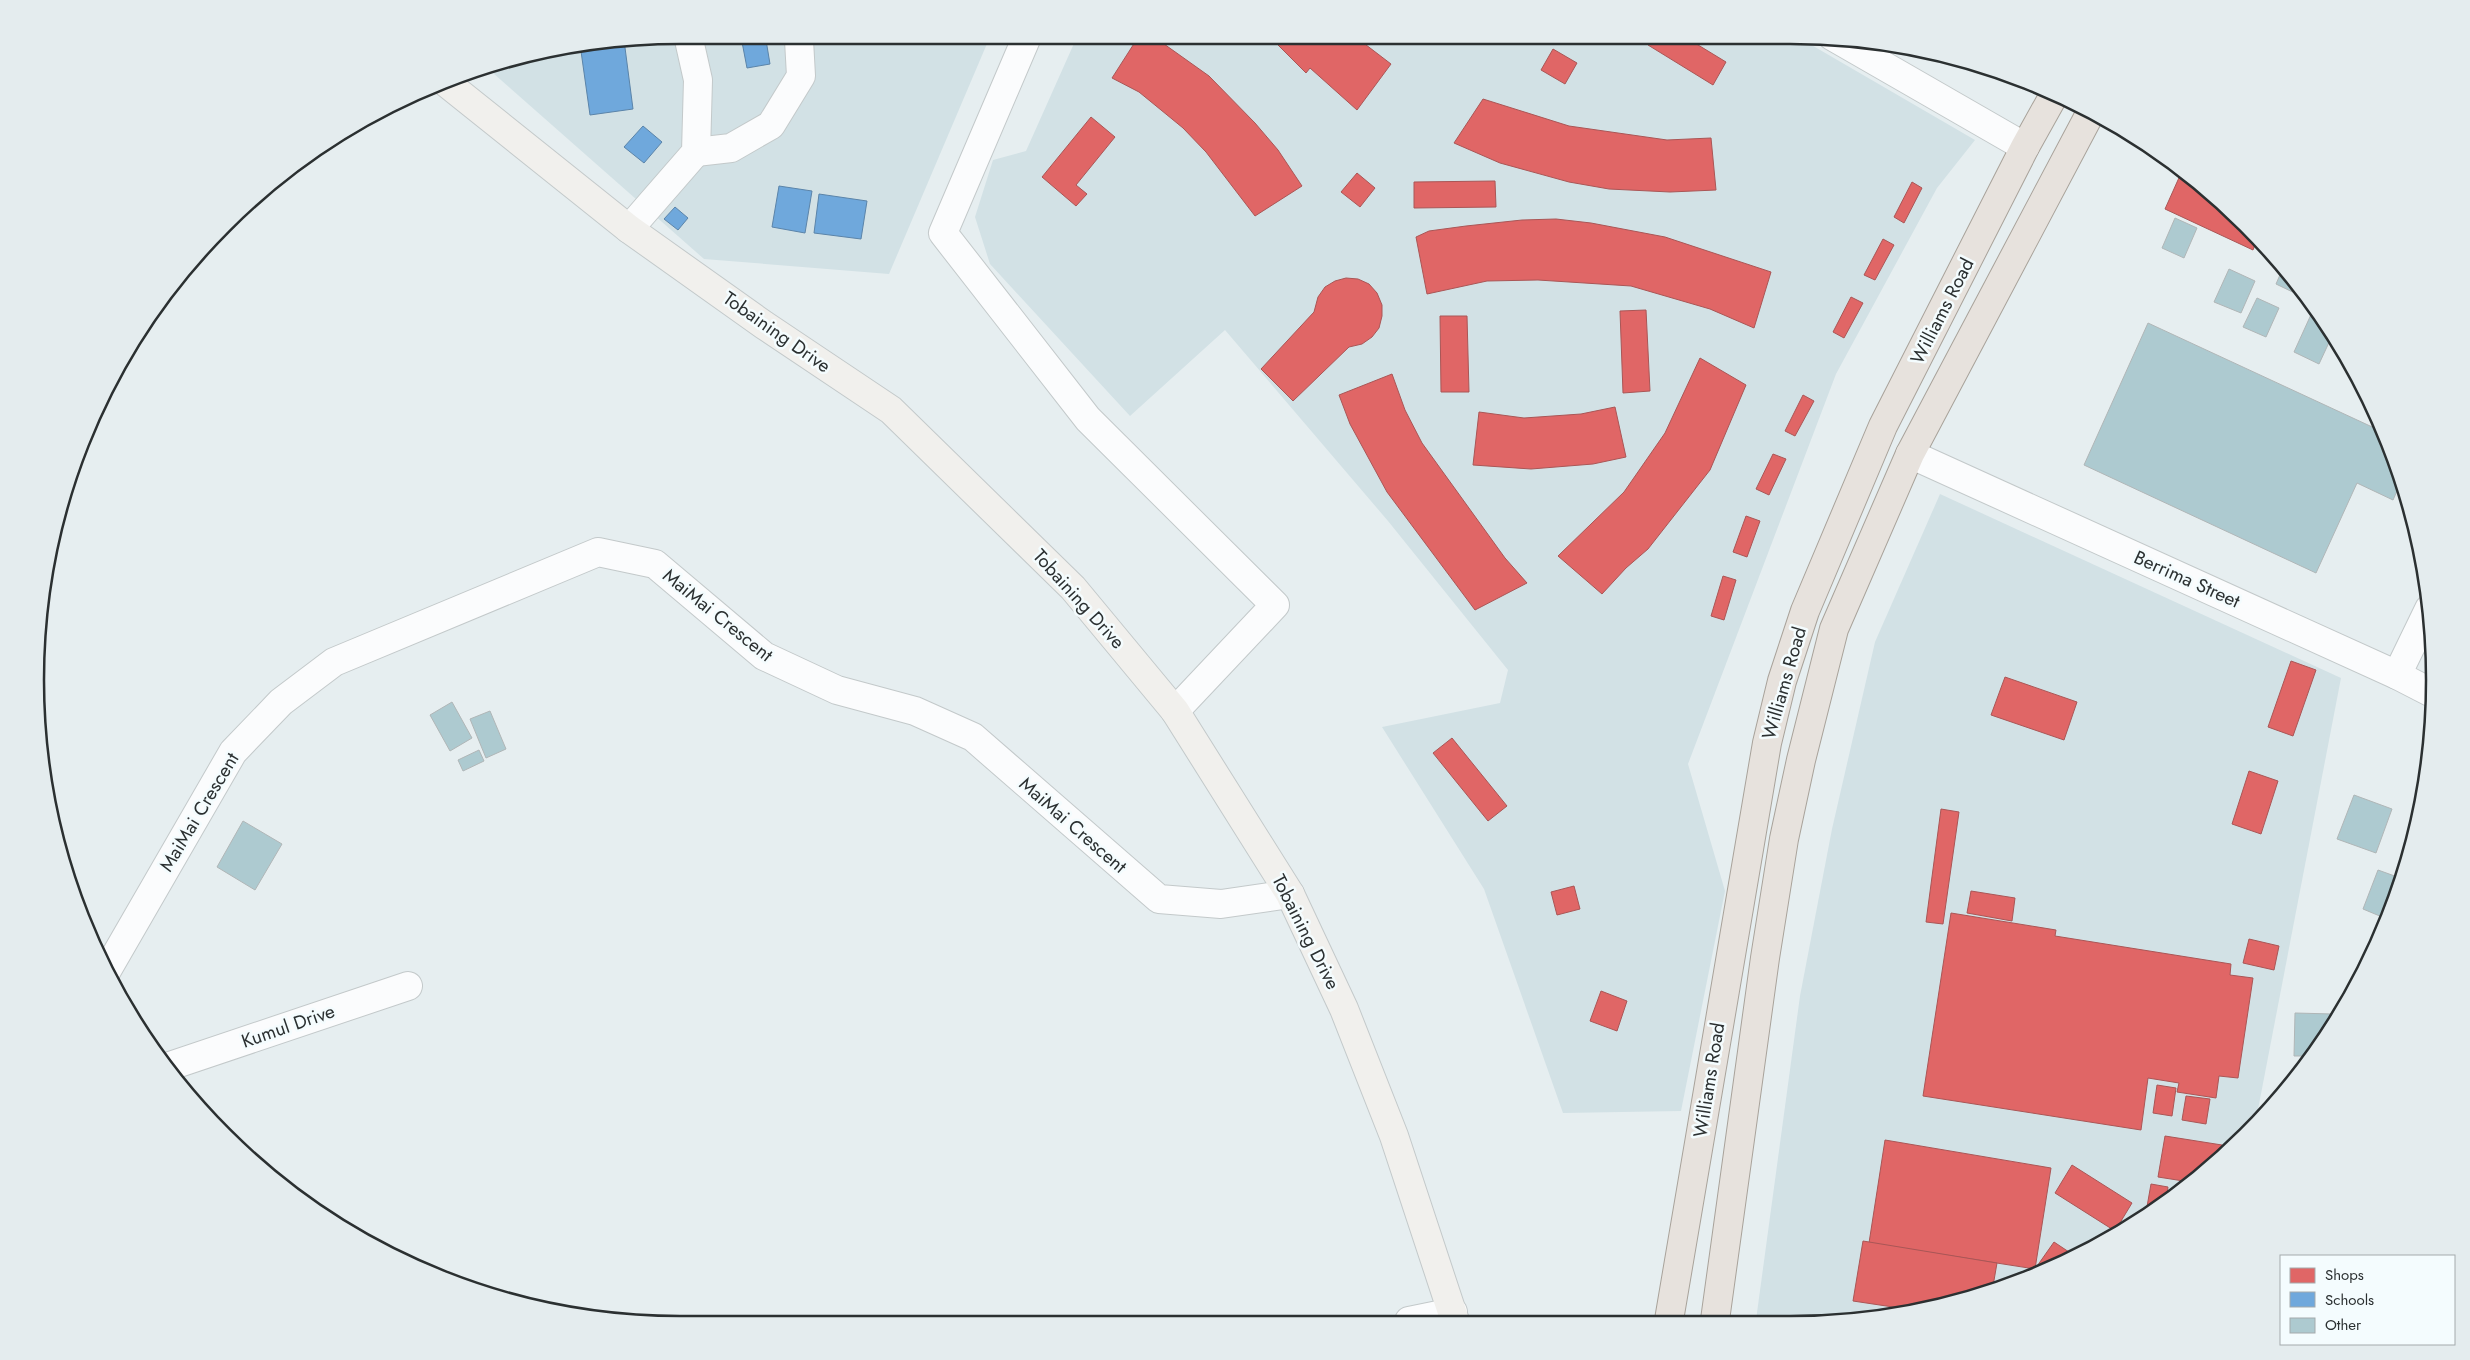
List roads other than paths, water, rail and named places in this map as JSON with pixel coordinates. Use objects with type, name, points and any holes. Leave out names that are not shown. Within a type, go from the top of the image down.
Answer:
[{"type":"main road","name":"Williams Road","points":[[1670,1316],[1767,743],[1782,681],[1805,611],[1883,426],[2025,147],[2051,100]]},
{"type":"main road","name":"Williams Road","points":[[1716,1316],[1765,958],[1784,839],[1800,760],[1834,629],[1910,454],[2088,118]]},
{"type":"street","points":[[629,229],[696,152],[698,80],[690,44]]},
{"type":"street","points":[[696,152],[731,148],[770,126],[801,76],[799,44]]},
{"type":"street","points":[[1024,44],[943,233],[1088,419],[1275,605],[1175,711]]},
{"type":"street","points":[[1851,47],[2025,147]]},
{"type":"street","name":"Tobaining Drive","points":[[451,87],[629,229],[764,325],[891,410],[1073,588],[1175,711],[1290,894],[1344,1010],[1394,1136],[1454,1316]]},
{"type":"street","name":"Berrima Street","points":[[1910,454],[2426,690]]},
{"type":"street","name":"MaiMai Crescent","points":[[111,964],[232,752],[281,702],[334,662],[598,552],[655,564],[764,656],[837,690],[915,711],[973,737],[1159,899],[1221,904],[1290,894]]},
{"type":"street","points":[[2397,675],[2423,621]]},
{"type":"street","name":"Kumul Drive","points":[[173,1065],[408,986]]}]
